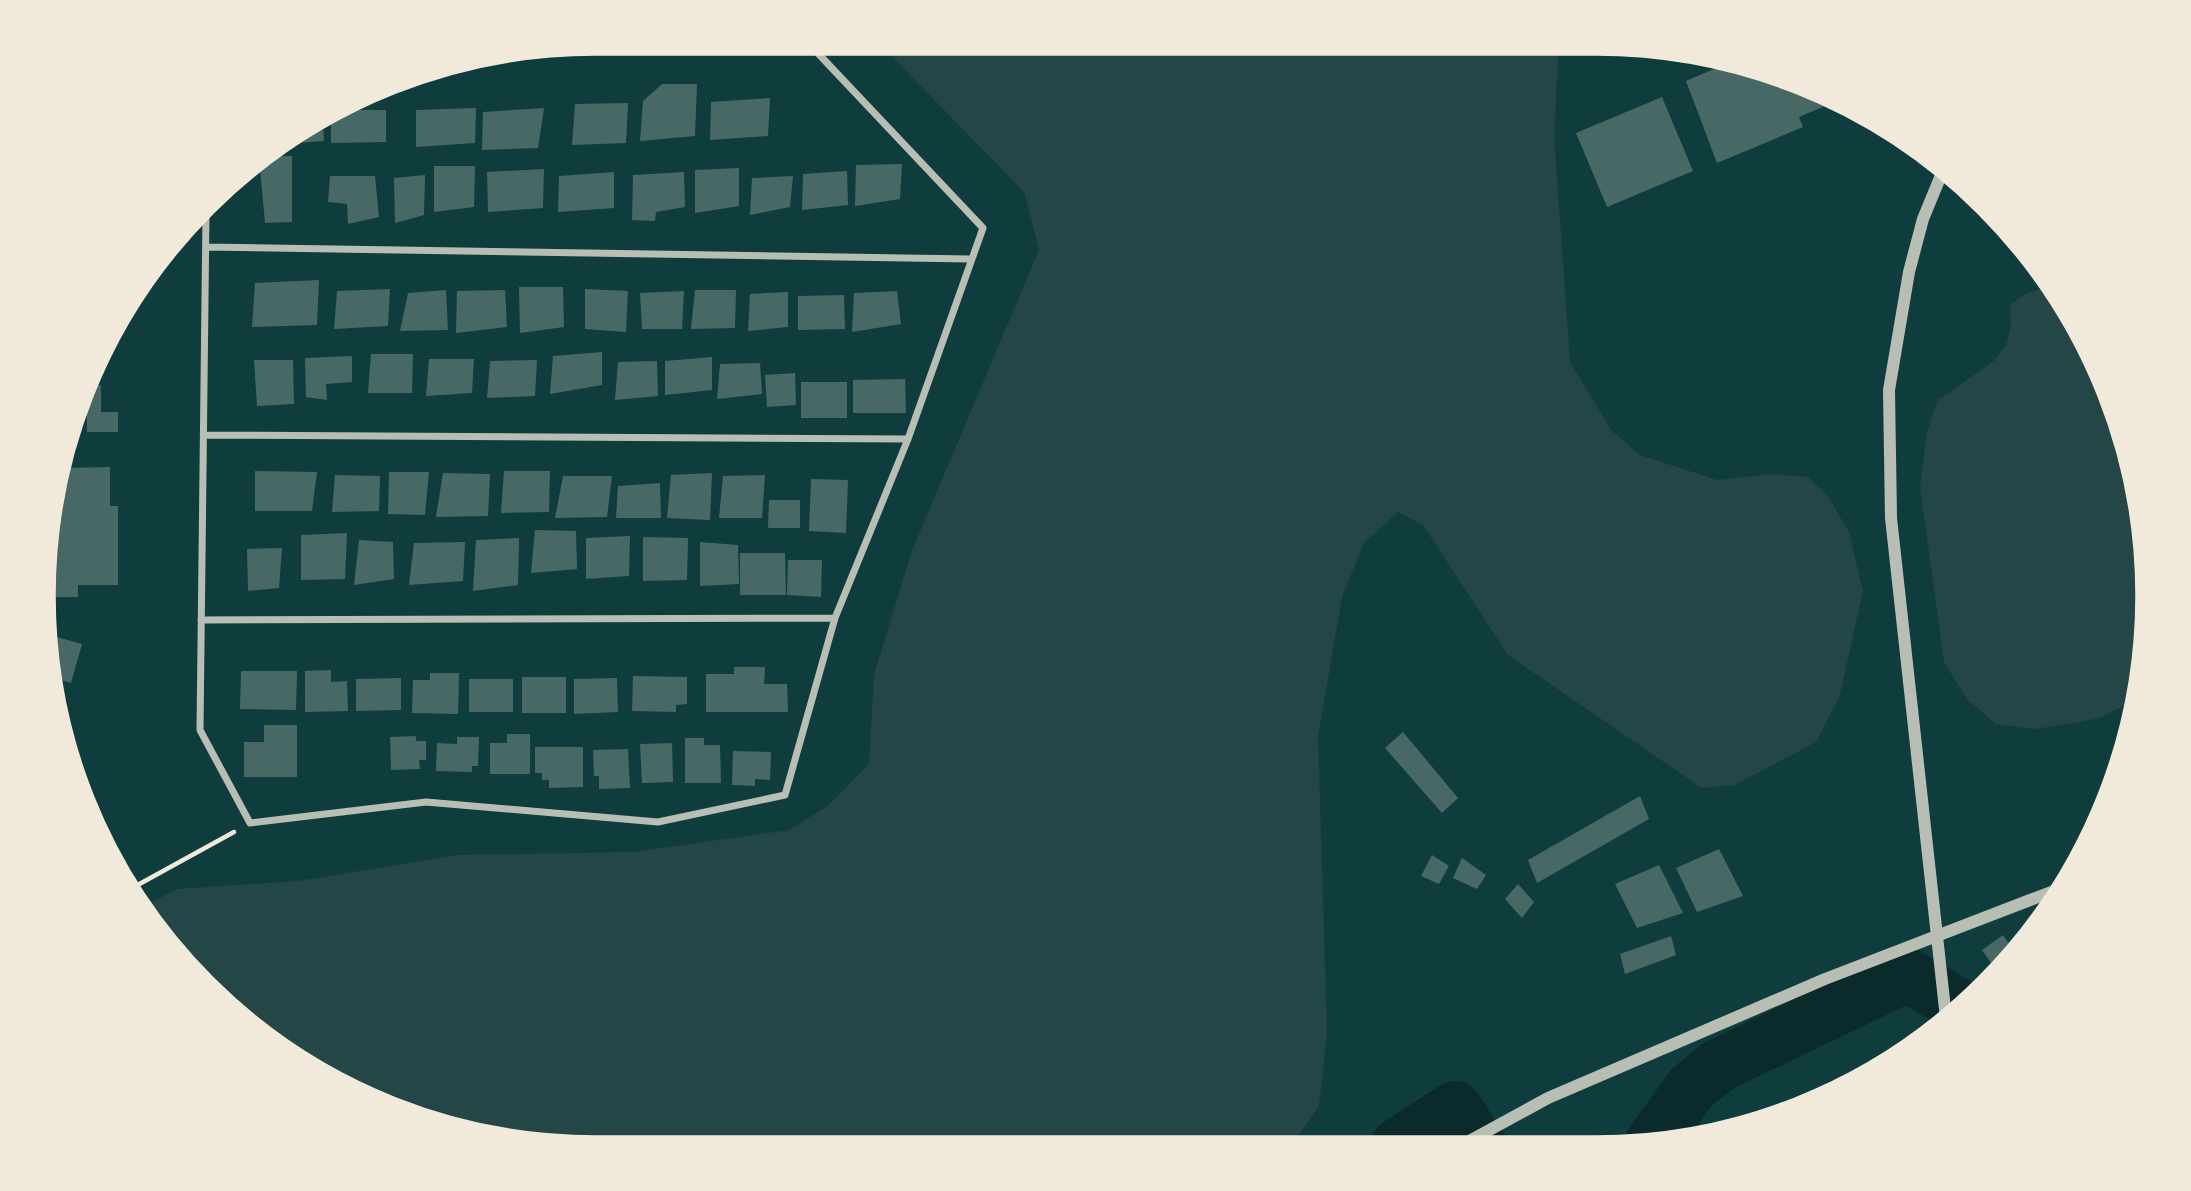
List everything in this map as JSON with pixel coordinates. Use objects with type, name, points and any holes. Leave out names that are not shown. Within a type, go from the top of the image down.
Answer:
[{"type":"street","points":[[206,221],[200,730],[250,823],[426,802],[659,822],[785,795],[835,618],[908,439],[970,258],[983,228],[821,54]]},
{"type":"street","points":[[1940,179],[1923,219],[1909,272],[1889,390],[1891,518],[1946,1007]]},
{"type":"street","points":[[206,247],[970,258]]},
{"type":"street","points":[[205,435],[908,439]]},
{"type":"street","points":[[201,620],[835,618]]},
{"type":"street","points":[[1476,1137],[1548,1098],[1825,979],[2048,893]]},
{"type":"path","points":[[138,885],[236,831]]},
{"type":"shaded area","points":[[890,54],[1558,54],[1554,136],[1570,362],[1612,431],[1640,455],[1717,480],[1773,474],[1808,477],[1827,495],[1849,532],[1863,591],[1840,695],[1816,742],[1735,785],[1702,788],[1508,655],[1423,525],[1398,512],[1364,543],[1342,597],[1318,737],[1327,1032],[1319,1106],[1297,1137],[596,1137],[525,1132],[455,1118],[388,1096],[356,1081],[295,1046],[266,1025],[213,978],[150,903],[176,889],[298,881],[458,855],[633,852],[789,830],[829,805],[869,764],[874,675],[911,553],[1039,250],[1024,192]]},
{"type":"shaded area","points":[[2041,288],[2064,325],[2096,388],[2118,455],[2136,560],[2136,631],[2125,705],[2101,718],[2036,729],[1996,724],[1967,699],[1944,662],[1920,487],[1927,432],[1937,401],[1994,361],[2006,345],[2011,327],[2010,305],[2023,295]]},
{"type":"building","points":[[1716,68],[1769,83],[1826,106],[1799,117],[1803,127],[1717,163],[1686,81]]},
{"type":"building","points":[[662,84],[697,84],[695,136],[640,141],[643,101]]},
{"type":"building","points":[[1662,97],[1693,171],[1607,207],[1576,133]]},
{"type":"building","points":[[770,98],[768,136],[710,140],[711,102]]},
{"type":"building","points":[[628,103],[626,143],[572,145],[575,104]]},
{"type":"building","points":[[476,108],[475,143],[416,147],[416,110]]},
{"type":"building","points":[[544,108],[538,148],[482,150],[483,112]]},
{"type":"building","points":[[356,110],[386,110],[386,142],[331,143],[331,124]]},
{"type":"building","points":[[323,128],[324,141],[299,143]]},
{"type":"building","points":[[279,156],[292,156],[292,222],[265,223],[260,171]]},
{"type":"building","points":[[902,164],[900,199],[855,206],[856,165]]},
{"type":"building","points":[[434,166],[475,166],[474,207],[434,212]]},
{"type":"building","points":[[739,168],[739,206],[695,213],[695,170]]},
{"type":"building","points":[[544,169],[543,208],[488,212],[487,172]]},
{"type":"building","points":[[847,171],[848,205],[802,210],[803,174]]},
{"type":"building","points":[[614,172],[614,208],[558,212],[559,176]]},
{"type":"building","points":[[684,172],[685,207],[656,212],[655,221],[632,220],[633,175]]},
{"type":"building","points":[[425,175],[424,215],[395,223],[394,178]]},
{"type":"building","points":[[330,176],[375,176],[379,217],[348,224],[347,204],[328,202]]},
{"type":"building","points":[[793,176],[790,207],[750,215],[752,178]]},
{"type":"building","points":[[319,280],[317,325],[252,327],[255,283]]},
{"type":"building","points":[[519,287],[563,287],[564,327],[520,333]]},
{"type":"building","points":[[390,289],[388,326],[334,329],[337,291]]},
{"type":"building","points":[[585,289],[628,291],[626,332],[585,329]]},
{"type":"building","points":[[446,290],[448,330],[400,331],[408,293]]},
{"type":"building","points":[[505,290],[507,327],[456,333],[457,291]]},
{"type":"building","points":[[695,290],[736,290],[735,328],[691,329]]},
{"type":"building","points":[[684,291],[682,329],[642,329],[640,293]]},
{"type":"building","points":[[897,291],[901,324],[852,332],[854,293]]},
{"type":"building","points":[[788,292],[788,327],[748,331],[750,294]]},
{"type":"building","points":[[844,295],[845,329],[798,330],[798,296]]},
{"type":"building","points":[[602,352],[602,385],[550,394],[553,356]]},
{"type":"building","points":[[371,354],[413,354],[412,393],[368,393]]},
{"type":"building","points":[[352,356],[352,382],[326,384],[327,400],[306,397],[305,358]]},
{"type":"building","points":[[712,357],[712,390],[665,395],[665,361]]},
{"type":"building","points":[[429,359],[474,359],[472,393],[426,396]]},
{"type":"building","points":[[254,360],[293,360],[294,404],[257,406]]},
{"type":"building","points":[[537,360],[535,396],[487,398],[490,361]]},
{"type":"building","points":[[657,361],[658,396],[615,400],[618,362]]},
{"type":"building","points":[[760,363],[762,394],[717,399],[720,364]]},
{"type":"building","points":[[795,373],[796,405],[767,407],[765,375]]},
{"type":"building","points":[[905,379],[906,413],[853,413],[853,380]]},
{"type":"building","points":[[801,382],[847,382],[847,418],[801,418]]},
{"type":"building","points":[[96,385],[101,385],[101,412],[118,412],[118,432],[87,432],[87,411]]},
{"type":"building","points":[[110,467],[110,506],[118,506],[118,585],[78,585],[78,597],[54,597],[59,525],[70,468]]},
{"type":"building","points":[[255,471],[317,472],[312,511],[255,511]]},
{"type":"building","points":[[504,471],[550,471],[549,512],[501,513]]},
{"type":"building","points":[[389,472],[429,472],[425,515],[388,514]]},
{"type":"building","points":[[443,473],[490,474],[488,516],[436,517]]},
{"type":"building","points":[[712,473],[710,520],[667,518],[671,475]]},
{"type":"building","points":[[335,475],[380,476],[379,511],[332,512]]},
{"type":"building","points":[[765,475],[762,518],[719,518],[723,476]]},
{"type":"building","points":[[563,476],[612,476],[607,517],[555,518]]},
{"type":"building","points":[[811,479],[848,480],[846,533],[809,531]]},
{"type":"building","points":[[660,483],[661,518],[616,518],[618,486]]},
{"type":"building","points":[[769,500],[800,500],[800,528],[768,528]]},
{"type":"building","points":[[535,530],[576,531],[577,569],[531,573]]},
{"type":"building","points":[[347,533],[345,579],[301,580],[301,535]]},
{"type":"building","points":[[630,536],[629,576],[586,579],[586,538]]},
{"type":"building","points":[[643,537],[688,538],[687,580],[643,581]]},
{"type":"building","points":[[519,538],[518,585],[473,591],[476,540]]},
{"type":"building","points":[[359,540],[393,542],[394,579],[354,585]]},
{"type":"building","points":[[465,542],[463,581],[409,585],[414,543]]},
{"type":"building","points":[[700,542],[738,545],[739,584],[700,586]]},
{"type":"building","points":[[282,548],[279,588],[248,591],[247,549]]},
{"type":"building","points":[[740,553],[785,553],[786,595],[740,595]]},
{"type":"building","points":[[788,560],[822,560],[821,597],[787,595]]},
{"type":"building","points":[[56,637],[82,644],[71,683],[61,680]]},
{"type":"building","points":[[734,667],[765,667],[764,684],[787,684],[788,712],[706,712],[706,674],[734,674]]},
{"type":"building","points":[[331,670],[331,682],[347,681],[348,711],[305,712],[305,671]]},
{"type":"building","points":[[241,671],[297,671],[296,710],[240,709]]},
{"type":"building","points":[[430,673],[459,673],[458,714],[412,713],[413,680],[430,680]]},
{"type":"building","points":[[633,676],[687,677],[687,704],[676,705],[676,712],[632,711]]},
{"type":"building","points":[[522,677],[566,677],[566,713],[522,713]]},
{"type":"building","points":[[401,678],[401,710],[356,711],[356,679]]},
{"type":"building","points":[[617,678],[618,712],[574,714],[574,679]]},
{"type":"building","points":[[469,679],[513,679],[513,712],[469,712]]},
{"type":"building","points":[[264,725],[297,725],[297,777],[244,777],[244,742],[264,742]]},
{"type":"building","points":[[1403,732],[1458,798],[1442,813],[1385,748]]},
{"type":"building","points":[[507,734],[530,734],[530,774],[490,774],[490,743],[507,743]]},
{"type":"building","points":[[416,736],[416,741],[426,741],[426,760],[419,760],[420,769],[391,770],[390,737]]},
{"type":"building","points":[[457,737],[479,737],[478,766],[472,766],[472,772],[436,771],[437,743],[457,744]]},
{"type":"building","points":[[685,738],[704,738],[704,745],[720,745],[721,783],[685,783]]},
{"type":"building","points":[[672,743],[673,782],[642,783],[640,744]]},
{"type":"building","points":[[535,747],[583,747],[583,787],[549,788],[549,780],[542,780],[542,773],[535,773]]},
{"type":"building","points":[[628,749],[630,788],[599,789],[599,776],[594,776],[593,750]]},
{"type":"building","points":[[733,751],[771,752],[770,780],[755,779],[755,786],[732,785]]},
{"type":"building","points":[[1640,796],[1649,819],[1537,883],[1528,860]]},
{"type":"building","points":[[1719,849],[1743,896],[1697,912],[1676,868]]},
{"type":"building","points":[[1432,855],[1449,866],[1439,884],[1421,876]]},
{"type":"building","points":[[1462,858],[1486,875],[1477,889],[1453,878]]},
{"type":"building","points":[[1659,865],[1683,913],[1637,928],[1615,884]]},
{"type":"building","points":[[1518,884],[1534,902],[1522,918],[1505,899]]},
{"type":"building","points":[[2003,935],[2009,944],[1991,963],[1982,950]]},
{"type":"building","points":[[1671,936],[1676,955],[1625,974],[1620,954]]},
{"type":"waterway","points":[[1659,1133],[1692,1087],[1720,1065],[1907,975],[1952,1002]]},
{"type":"waterway","points":[[1410,1137],[1455,1108],[1474,1137]]}]
